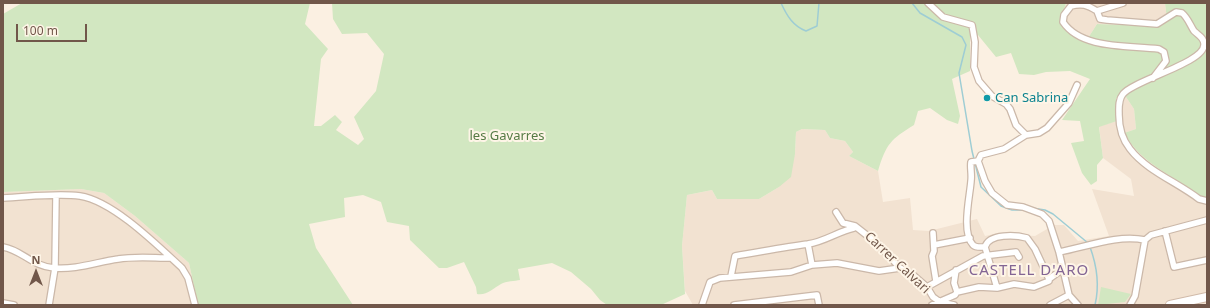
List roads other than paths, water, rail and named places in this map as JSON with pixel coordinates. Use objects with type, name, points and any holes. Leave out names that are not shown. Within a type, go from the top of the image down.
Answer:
[{"type":"street","points":[[928,3],[943,17],[972,25],[975,42],[974,67],[979,81],[992,96],[1010,108],[1016,125],[1026,135]]},
{"type":"street","points":[[1097,11],[1123,3]]},
{"type":"street","points":[[1152,78],[1166,60],[1164,52],[1159,49],[1100,44],[1087,40],[1068,29],[1063,22],[1064,15],[1071,6],[1080,4],[1088,5],[1097,11],[1100,19],[1148,24],[1157,24],[1176,12],[1182,13],[1187,17],[1195,32],[1203,39],[1203,50],[1181,65],[1132,87],[1123,94],[1120,98],[1119,124],[1121,133],[1130,149],[1139,158],[1199,199],[1207,202]]},
{"type":"street","points":[[985,247],[975,246],[972,244],[968,227],[967,211],[975,161],[981,155],[1004,149],[1026,135],[1039,133],[1053,123],[1069,103],[1077,85]]},
{"type":"street","points":[[975,161],[992,194],[1007,205],[1023,207],[1042,214],[1049,221],[1059,252],[1069,295],[1078,305]]},
{"type":"street","points":[[49,305],[55,268],[56,196]]},
{"type":"street","points":[[3,198],[56,196],[82,197],[104,205],[115,211],[182,268],[188,278],[195,305]]},
{"type":"street","name":"Carrer Calvari","points":[[836,212],[843,224],[858,228],[878,244],[900,268],[912,274],[927,287],[934,297],[931,305]]},
{"type":"street","points":[[1059,252],[1126,239],[1145,240],[1152,235],[1164,231],[1207,220]]},
{"type":"street","points":[[731,276],[735,256],[800,244],[808,244],[858,228]]},
{"type":"street","points":[[1164,231],[1174,267],[1207,260]]},
{"type":"street","points":[[933,232],[934,245],[932,256],[936,281]]},
{"type":"street","points":[[997,288],[985,247],[986,243],[994,238],[1014,236],[1027,238],[1035,249],[1049,279]]},
{"type":"street","points":[[934,245],[970,238]]},
{"type":"street","points":[[1130,305],[1135,296],[1145,240]]},
{"type":"street","points":[[808,244],[812,265]]},
{"type":"street","points":[[3,247],[17,252],[37,264],[55,268],[64,268],[120,258],[171,258]]},
{"type":"street","points":[[927,287],[983,256],[1016,252],[1019,257]]},
{"type":"street","points":[[702,305],[710,282],[720,278],[791,272],[812,265],[843,263],[879,271],[900,268]]},
{"type":"street","points":[[931,305],[955,295],[957,292],[979,287],[997,288],[1014,284],[1034,287],[1042,285],[1063,269]]},
{"type":"street","points":[[956,270],[954,283],[957,292]]},
{"type":"street","points":[[734,305],[817,295],[819,305]]},
{"type":"street","points":[[1050,305],[1069,295]]},
{"type":"street","points":[[934,297],[940,302],[954,305]]},
{"type":"street","points":[[1170,305],[1207,297]]},
{"type":"street","points":[[3,303],[14,305]]},
{"type":"waterway","points":[[781,3],[791,20],[801,29],[806,31],[817,26],[819,3]]},
{"type":"waterway","points":[[912,3],[920,13],[962,37],[966,45],[959,73],[972,151],[981,187],[1001,206],[1012,210],[1023,210]]},
{"type":"waterway","points":[[1032,208],[1045,210],[1053,214],[1088,243]]},
{"type":"waterway","points":[[1090,247],[1097,275],[1097,297],[1095,305]]},
{"type":"place","name":"Can Sabrina","points":[[987,98]]},
{"type":"district","name":"CASTELL D'ARO","points":[[1029,271]]},
{"type":"park label","name":"les Gavarres","points":[[507,136]]}]
